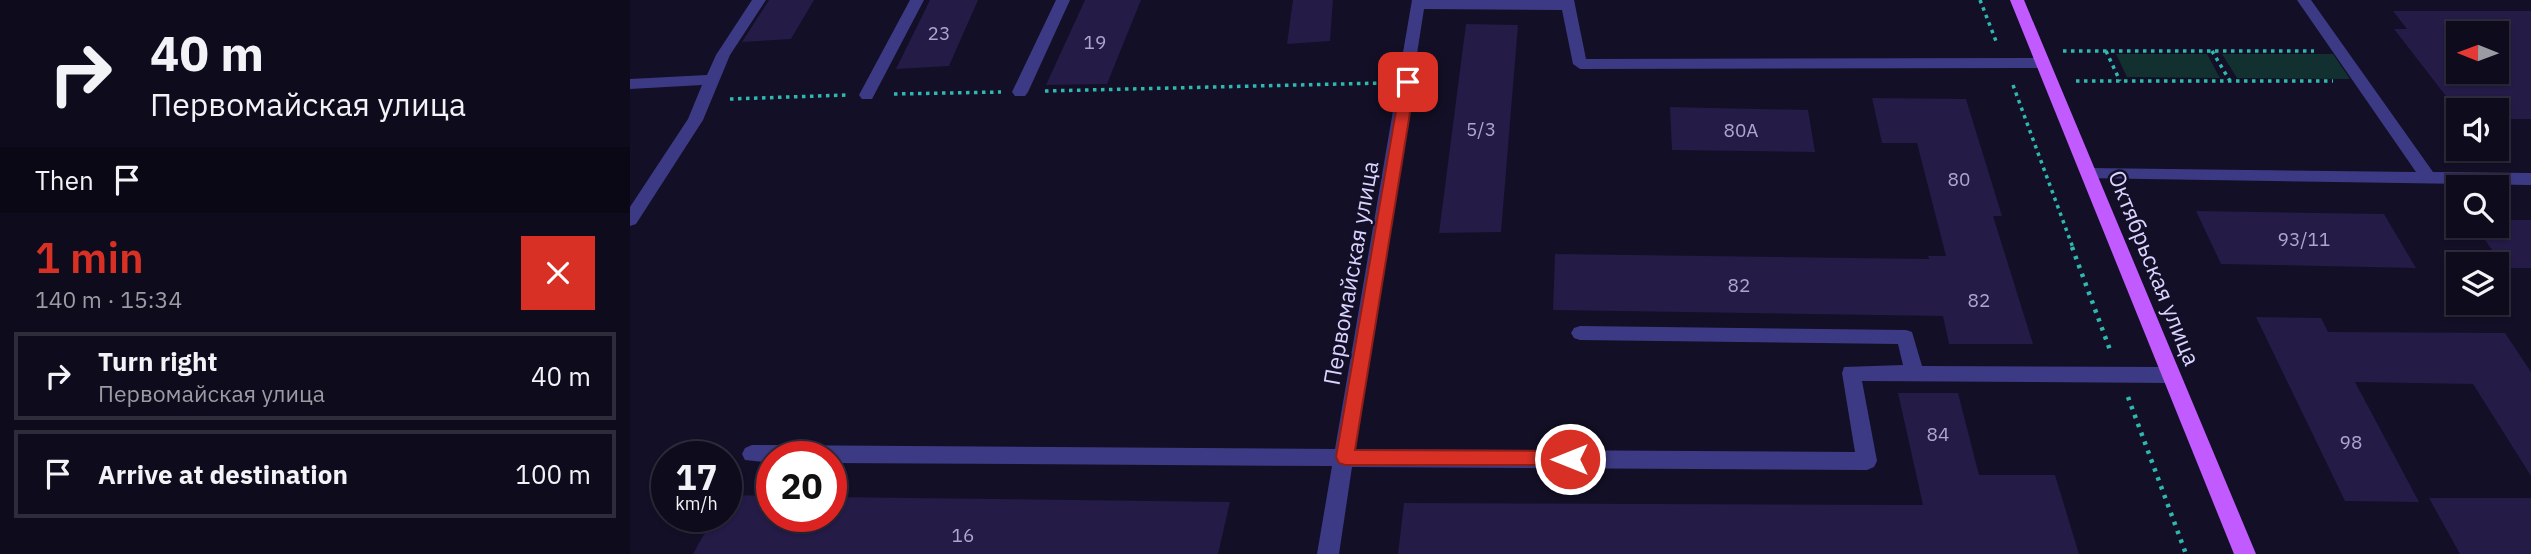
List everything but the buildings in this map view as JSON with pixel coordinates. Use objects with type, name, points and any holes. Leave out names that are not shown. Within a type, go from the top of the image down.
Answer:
[{"type":"main road","name":"Октябрьская улица","points":[[2017,0],[2245,554]]},
{"type":"street","points":[[630,220],[695,120],[723,55],[759,0]]},
{"type":"street","points":[[867,95],[917,0]]},
{"type":"street","points":[[1020,92],[1063,0]]},
{"type":"street","points":[[2304,0],[2429,178]]},
{"type":"street","points":[[1419,3],[1567,3],[1580,64],[2005,63],[2041,57]]},
{"type":"street","name":"Первомайская улица","points":[[1328,554],[1419,3]]},
{"type":"street","points":[[630,84],[712,80]]},
{"type":"street","points":[[2089,174],[2531,179]]},
{"type":"street","points":[[1580,333],[1906,337],[1914,374]]},
{"type":"street","points":[[752,454],[1867,461],[1851,373],[2171,375]]},
{"type":"path","points":[[1980,0],[2186,554]]},
{"type":"path","points":[[2041,57],[2106,51],[2340,51]]},
{"type":"path","points":[[2106,51],[2120,81]]},
{"type":"path","points":[[2212,51],[2230,81]]},
{"type":"path","points":[[2051,81],[2361,82]]},
{"type":"path","points":[[704,99],[1408,82]]},
{"type":"green space","points":[[2116,54],[2207,54],[2220,78],[2127,77]]},
{"type":"green space","points":[[2222,54],[2333,54],[2350,79],[2237,78]]},
{"type":"route","points":[[1408,82],[1345,457],[1570,459]]}]
